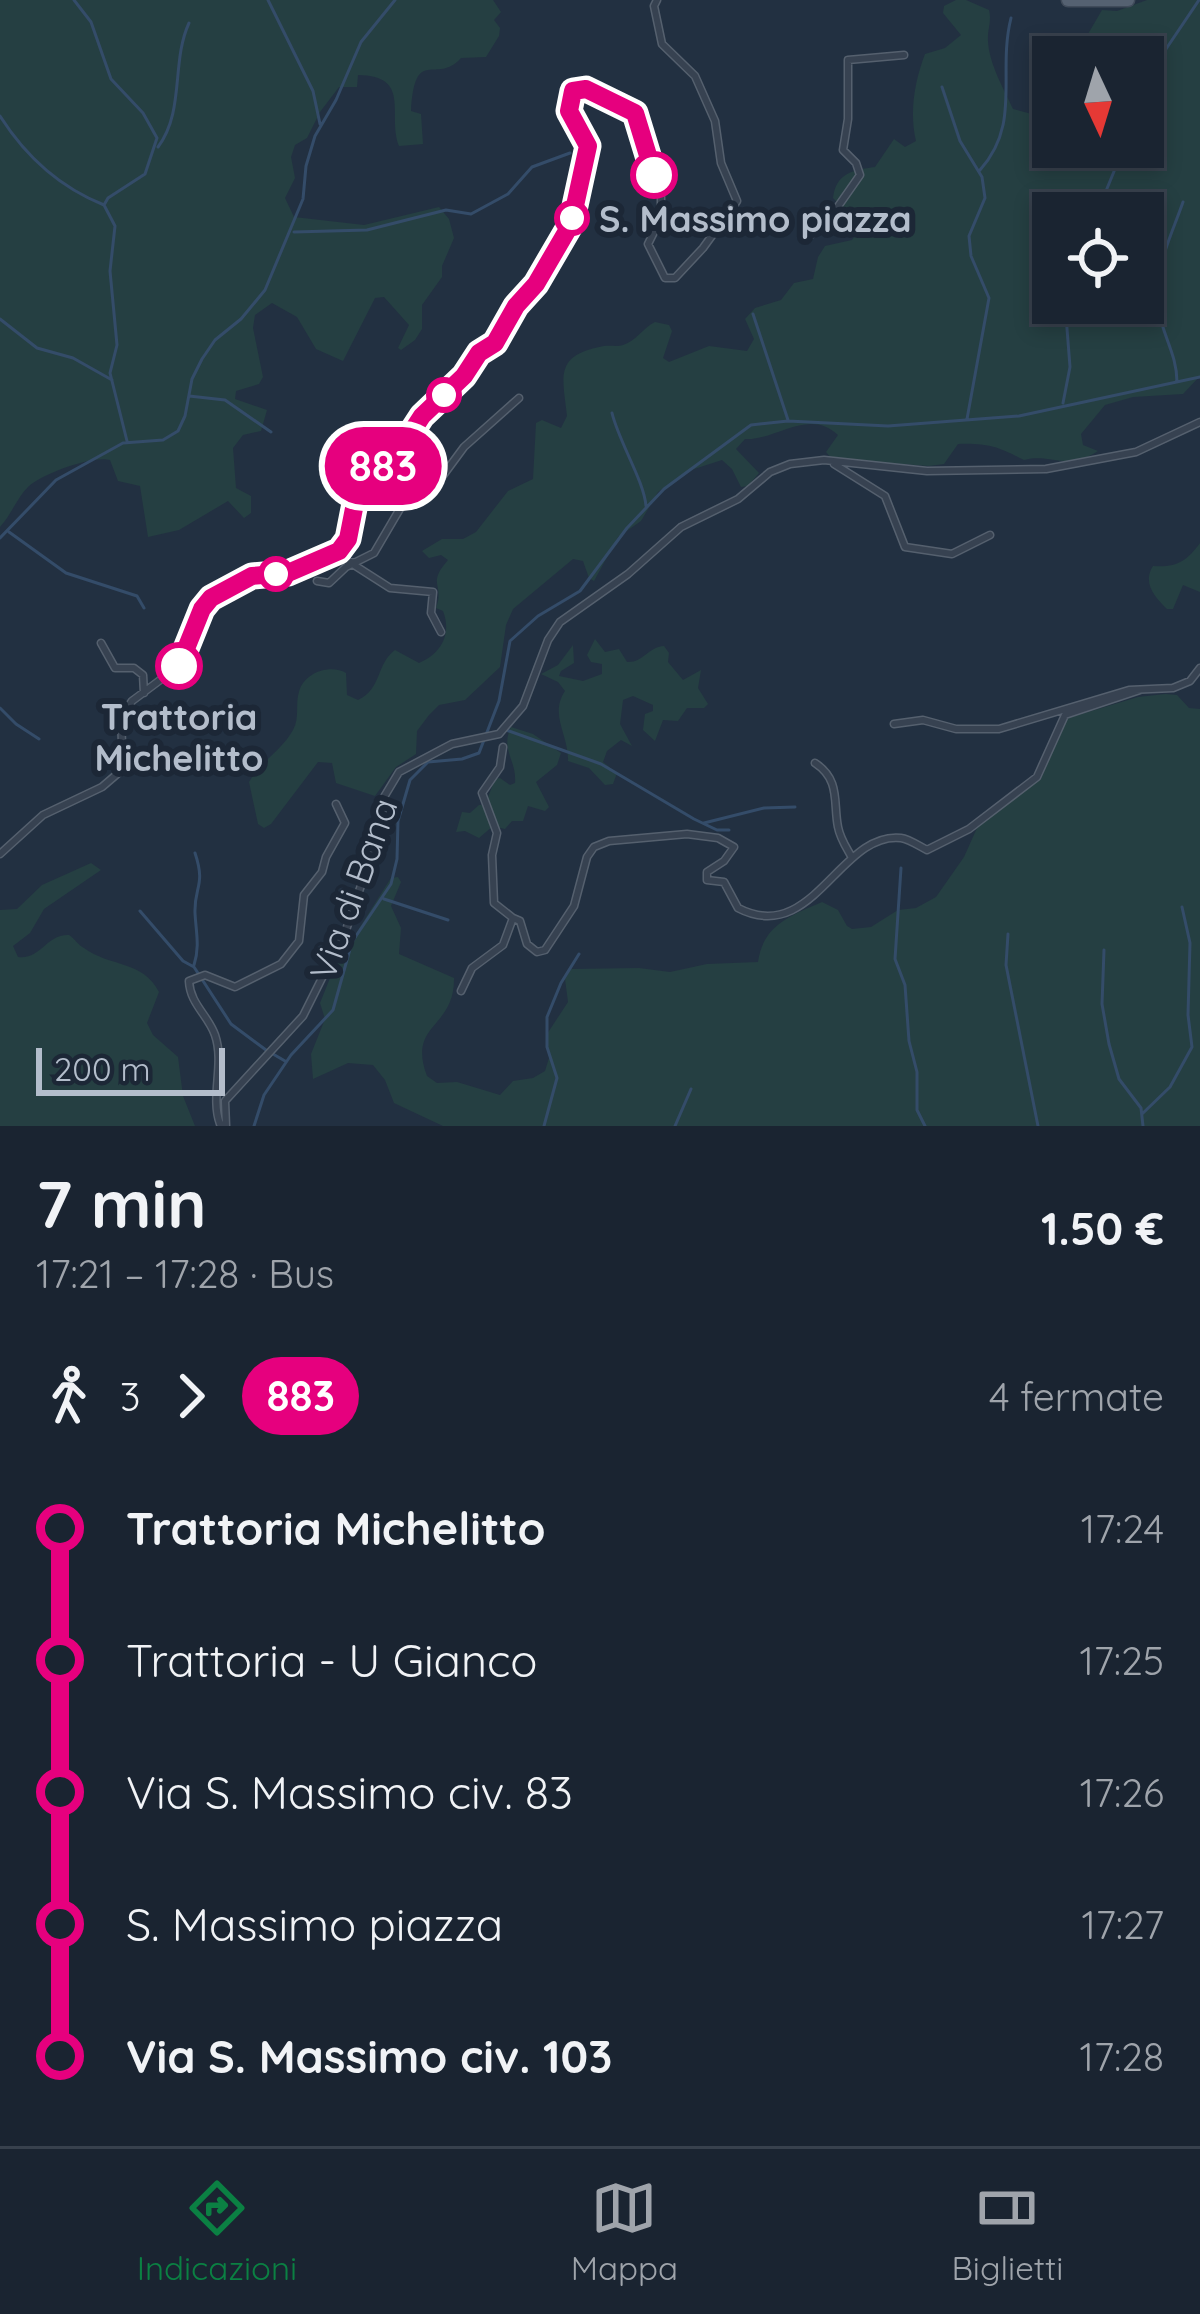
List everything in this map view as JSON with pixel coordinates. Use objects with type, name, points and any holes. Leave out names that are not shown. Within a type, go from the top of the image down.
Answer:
[{"type":"main road","points":[[1068,0],[1128,0]]},
{"type":"street","points":[[441,632],[431,613],[433,592],[390,588],[346,561],[358,488],[396,456],[422,416],[464,376],[479,353],[495,343],[563,241],[588,146],[569,111],[569,100],[579,87],[635,113],[661,197],[661,218],[649,244],[665,278],[670,279],[703,248],[737,201],[721,163],[715,121],[695,76],[662,44],[654,6],[657,0]]},
{"type":"street","points":[[812,234],[860,175],[843,150],[848,60],[904,55]]},
{"type":"street","points":[[317,581],[329,583],[379,547],[401,507],[436,485],[464,446],[519,398]]},
{"type":"street","points":[[824,460],[927,471],[1046,470],[1136,452],[1200,422]]},
{"type":"street","points":[[824,460],[885,496],[905,547],[952,554],[990,535]]},
{"type":"street","name":"Via di Bana","points":[[226,1125],[225,1101],[303,1016],[346,930],[376,842],[384,797],[399,772],[452,744],[499,734],[523,706],[552,631],[681,527],[737,499],[770,472],[824,460]]},
{"type":"street","points":[[0,854],[43,815],[116,778],[125,759],[121,718],[179,666],[211,598],[252,576],[288,573],[325,561],[348,539]]},
{"type":"street","points":[[101,643],[115,668],[134,668],[143,675],[144,693]]},
{"type":"street","points":[[894,724],[923,720],[956,729],[1000,729],[1140,690],[1173,688],[1190,680],[1200,668]]},
{"type":"street","points":[[503,747],[500,767],[482,793],[497,832],[492,855],[494,903],[520,921],[528,946],[537,952],[545,950],[574,906],[594,847],[609,841],[687,834],[726,842],[734,847],[732,853],[707,872],[707,880],[724,882],[738,908],[765,917],[809,902],[851,856],[893,838],[904,838],[927,850],[957,836],[1037,777],[1065,715],[1140,690]]},
{"type":"street","points":[[815,763],[825,770],[836,794],[836,822],[851,856]]},
{"type":"street","points":[[226,1125],[220,1124],[216,1110],[219,1085],[214,1034],[193,999],[190,981],[205,974],[241,986],[281,964],[294,950],[304,895],[322,872],[345,823],[336,804]]},
{"type":"street","points":[[461,991],[472,968],[503,945],[513,917]]},
{"type":"green space","points":[[0,0],[493,0],[501,12],[494,20],[499,36],[486,57],[461,58],[417,78],[411,111],[421,114],[423,144],[399,146],[392,89],[375,77],[358,75],[357,87],[339,87],[307,138],[295,145],[291,157],[295,178],[285,198],[294,217],[364,225],[439,207],[449,219],[454,238],[442,277],[422,305],[422,329],[401,350],[409,325],[384,297],[375,298],[343,361],[316,349],[297,317],[272,303],[255,315],[253,328],[263,377],[259,384],[236,391],[235,399],[267,410],[261,431],[243,435],[233,448],[236,488],[251,496],[251,513],[244,518],[228,501],[179,530],[148,537],[140,486],[118,481],[110,460],[102,459],[35,482],[0,527]]},
{"type":"green space","points":[[956,0],[989,10],[989,50],[1001,85],[1013,109],[1032,114],[1032,168],[1164,168],[1164,36],[1088,34],[1102,10],[1117,11],[1147,0],[1200,0],[1200,376],[1183,394],[1133,397],[1105,405],[1081,434],[1083,445],[1098,451],[1077,460],[1024,460],[993,447],[969,444],[958,444],[944,464],[929,466],[832,459],[826,452],[838,435],[815,424],[745,439],[736,449],[759,473],[748,486],[741,487],[722,460],[688,471],[658,492],[641,521],[618,537],[594,581],[583,561],[573,559],[513,609],[500,667],[465,700],[439,705],[429,715],[417,731],[416,754],[396,767],[375,796],[336,783],[332,763],[318,762],[271,824],[264,828],[258,824],[249,782],[293,730],[306,679],[340,670],[346,673],[347,695],[358,700],[371,690],[395,650],[419,663],[439,649],[446,628],[443,611],[436,608],[437,580],[448,560],[441,555],[429,558],[422,551],[442,539],[463,539],[476,532],[508,491],[533,479],[536,423],[542,420],[561,428],[567,416],[565,370],[576,355],[627,343],[655,322],[669,325],[672,331],[663,358],[669,362],[709,346],[747,351],[754,339],[745,319],[755,308],[781,300],[794,283],[813,279],[825,246],[852,240],[856,234],[849,214],[833,198],[835,190],[847,174],[875,167],[894,139],[905,147],[916,141],[914,96],[925,54],[945,48],[961,35],[943,13],[944,6]]},
{"type":"green space","points":[[1200,543],[1200,592],[1183,585],[1173,609],[1167,609],[1149,584],[1153,566],[1180,562]]},
{"type":"green space","points":[[595,639],[605,652],[619,649],[627,662],[664,646],[668,662],[683,680],[701,670],[698,688],[708,704],[687,708],[678,721],[663,720],[655,741],[643,730],[645,714],[653,711],[653,705],[633,696],[623,700],[620,724],[632,746],[621,740],[607,751],[603,762],[617,773],[613,784],[605,785],[589,768],[568,761],[559,717],[565,691],[541,674],[558,665],[573,645],[574,663],[559,676],[583,681],[602,674],[602,664],[591,662],[587,655]]},
{"type":"green space","points":[[1177,695],[1189,708],[1200,709],[1200,1126],[443,1126],[394,1103],[373,1065],[348,1063],[313,1079],[311,1054],[325,1019],[320,1003],[334,968],[391,878],[401,882],[391,906],[401,928],[399,954],[454,978],[447,1007],[423,1046],[427,1076],[437,1083],[457,1082],[500,1095],[513,1081],[545,1071],[547,1034],[568,1002],[565,979],[571,969],[670,972],[707,964],[758,962],[772,930],[822,902],[838,910],[852,929],[871,927],[898,910],[916,908],[936,897],[964,857],[977,828],[1042,776],[1065,719],[1138,697]]},
{"type":"green space","points":[[511,727],[533,734],[561,753],[557,765],[536,782],[549,807],[545,811],[528,806],[523,821],[512,821],[505,829],[493,826],[479,838],[456,832],[462,812],[485,805],[495,779],[515,783],[507,742]]},
{"type":"green space","points":[[91,863],[101,870],[44,909],[30,933],[13,946],[18,957],[26,957],[55,938],[69,935],[94,954],[144,974],[159,992],[147,1023],[153,1035],[178,1057],[183,1096],[195,1126],[0,1126],[0,910],[17,909],[42,885]]},
{"type":"waterway","points":[[74,0],[91,22],[111,79],[143,113],[157,138],[145,174],[104,205],[115,226],[110,271],[117,345],[110,373],[127,441]]},
{"type":"waterway","points":[[268,0],[313,91],[320,124]]},
{"type":"waterway","points":[[0,538],[56,480],[123,443],[163,440],[178,431],[202,359],[265,290],[303,199],[315,136],[361,42],[395,0]]},
{"type":"waterway","points":[[1164,54],[1199,0]]},
{"type":"waterway","points":[[980,170],[993,152],[1005,116],[1011,18]]},
{"type":"waterway","points":[[158,147],[172,118],[189,23]]},
{"type":"waterway","points":[[942,87],[960,141],[982,177],[985,198],[969,236],[971,256],[989,298],[967,419]]},
{"type":"waterway","points":[[0,116],[45,169],[104,205]]},
{"type":"waterway","points":[[294,232],[367,230],[446,210],[471,214],[508,194],[532,167],[570,153]]},
{"type":"waterway","points":[[1106,192],[1115,168]]},
{"type":"waterway","points":[[1177,382],[1157,294],[1164,254],[1183,202]]},
{"type":"waterway","points":[[753,314],[788,420]]},
{"type":"waterway","points":[[0,319],[37,348],[73,358],[112,380]]},
{"type":"waterway","points":[[1063,403],[1070,367],[1067,324]]},
{"type":"waterway","points":[[254,1126],[264,1095],[291,1055],[333,1010],[352,942],[391,884],[398,821],[410,780],[428,762],[479,753],[499,701],[510,641],[538,616],[580,591],[627,528],[664,489],[751,425],[788,421],[888,426],[1019,416],[1200,377]]},
{"type":"waterway","points":[[189,396],[225,400],[271,432]]},
{"type":"waterway","points":[[612,413],[646,506]]},
{"type":"waterway","points":[[9,532],[66,573],[137,596],[144,608]]},
{"type":"waterway","points":[[0,708],[39,739]]},
{"type":"waterway","points":[[506,730],[601,764],[694,819],[729,830]]},
{"type":"waterway","points":[[704,823],[764,808],[795,807]]},
{"type":"waterway","points":[[194,965],[200,879],[195,853]]},
{"type":"waterway","points":[[901,868],[895,959],[905,985],[909,1041],[917,1072],[917,1110],[925,1126]]},
{"type":"waterway","points":[[384,899],[448,920]]},
{"type":"waterway","points":[[1142,1114],[1170,1087],[1192,1047],[1190,943],[1182,907]]},
{"type":"waterway","points":[[140,911],[183,961],[194,967],[231,1024],[266,1050]]},
{"type":"waterway","points":[[1008,934],[1006,965],[1038,1126]]},
{"type":"waterway","points":[[1104,950],[1102,1004],[1109,1044],[1119,1079],[1141,1108],[1143,1126]]},
{"type":"waterway","points":[[544,1126],[557,1078],[547,1047],[547,1017],[579,954]]},
{"type":"waterway","points":[[273,1054],[285,1061]]},
{"type":"waterway","points":[[675,1126],[691,1089]]},
{"type":"bus line","name":"883","points":[[179,666],[211,598],[252,576],[310,567],[339,551],[348,539],[358,488],[396,456],[422,416],[504,332],[571,224],[588,146],[569,111],[573,91],[586,89],[635,113],[654,175]]},
{"type":"place","name":"S. Massimo piazza","points":[[572,218]]},
{"type":"place","name":"Trattoria Michelitto","points":[[179,666]]}]
